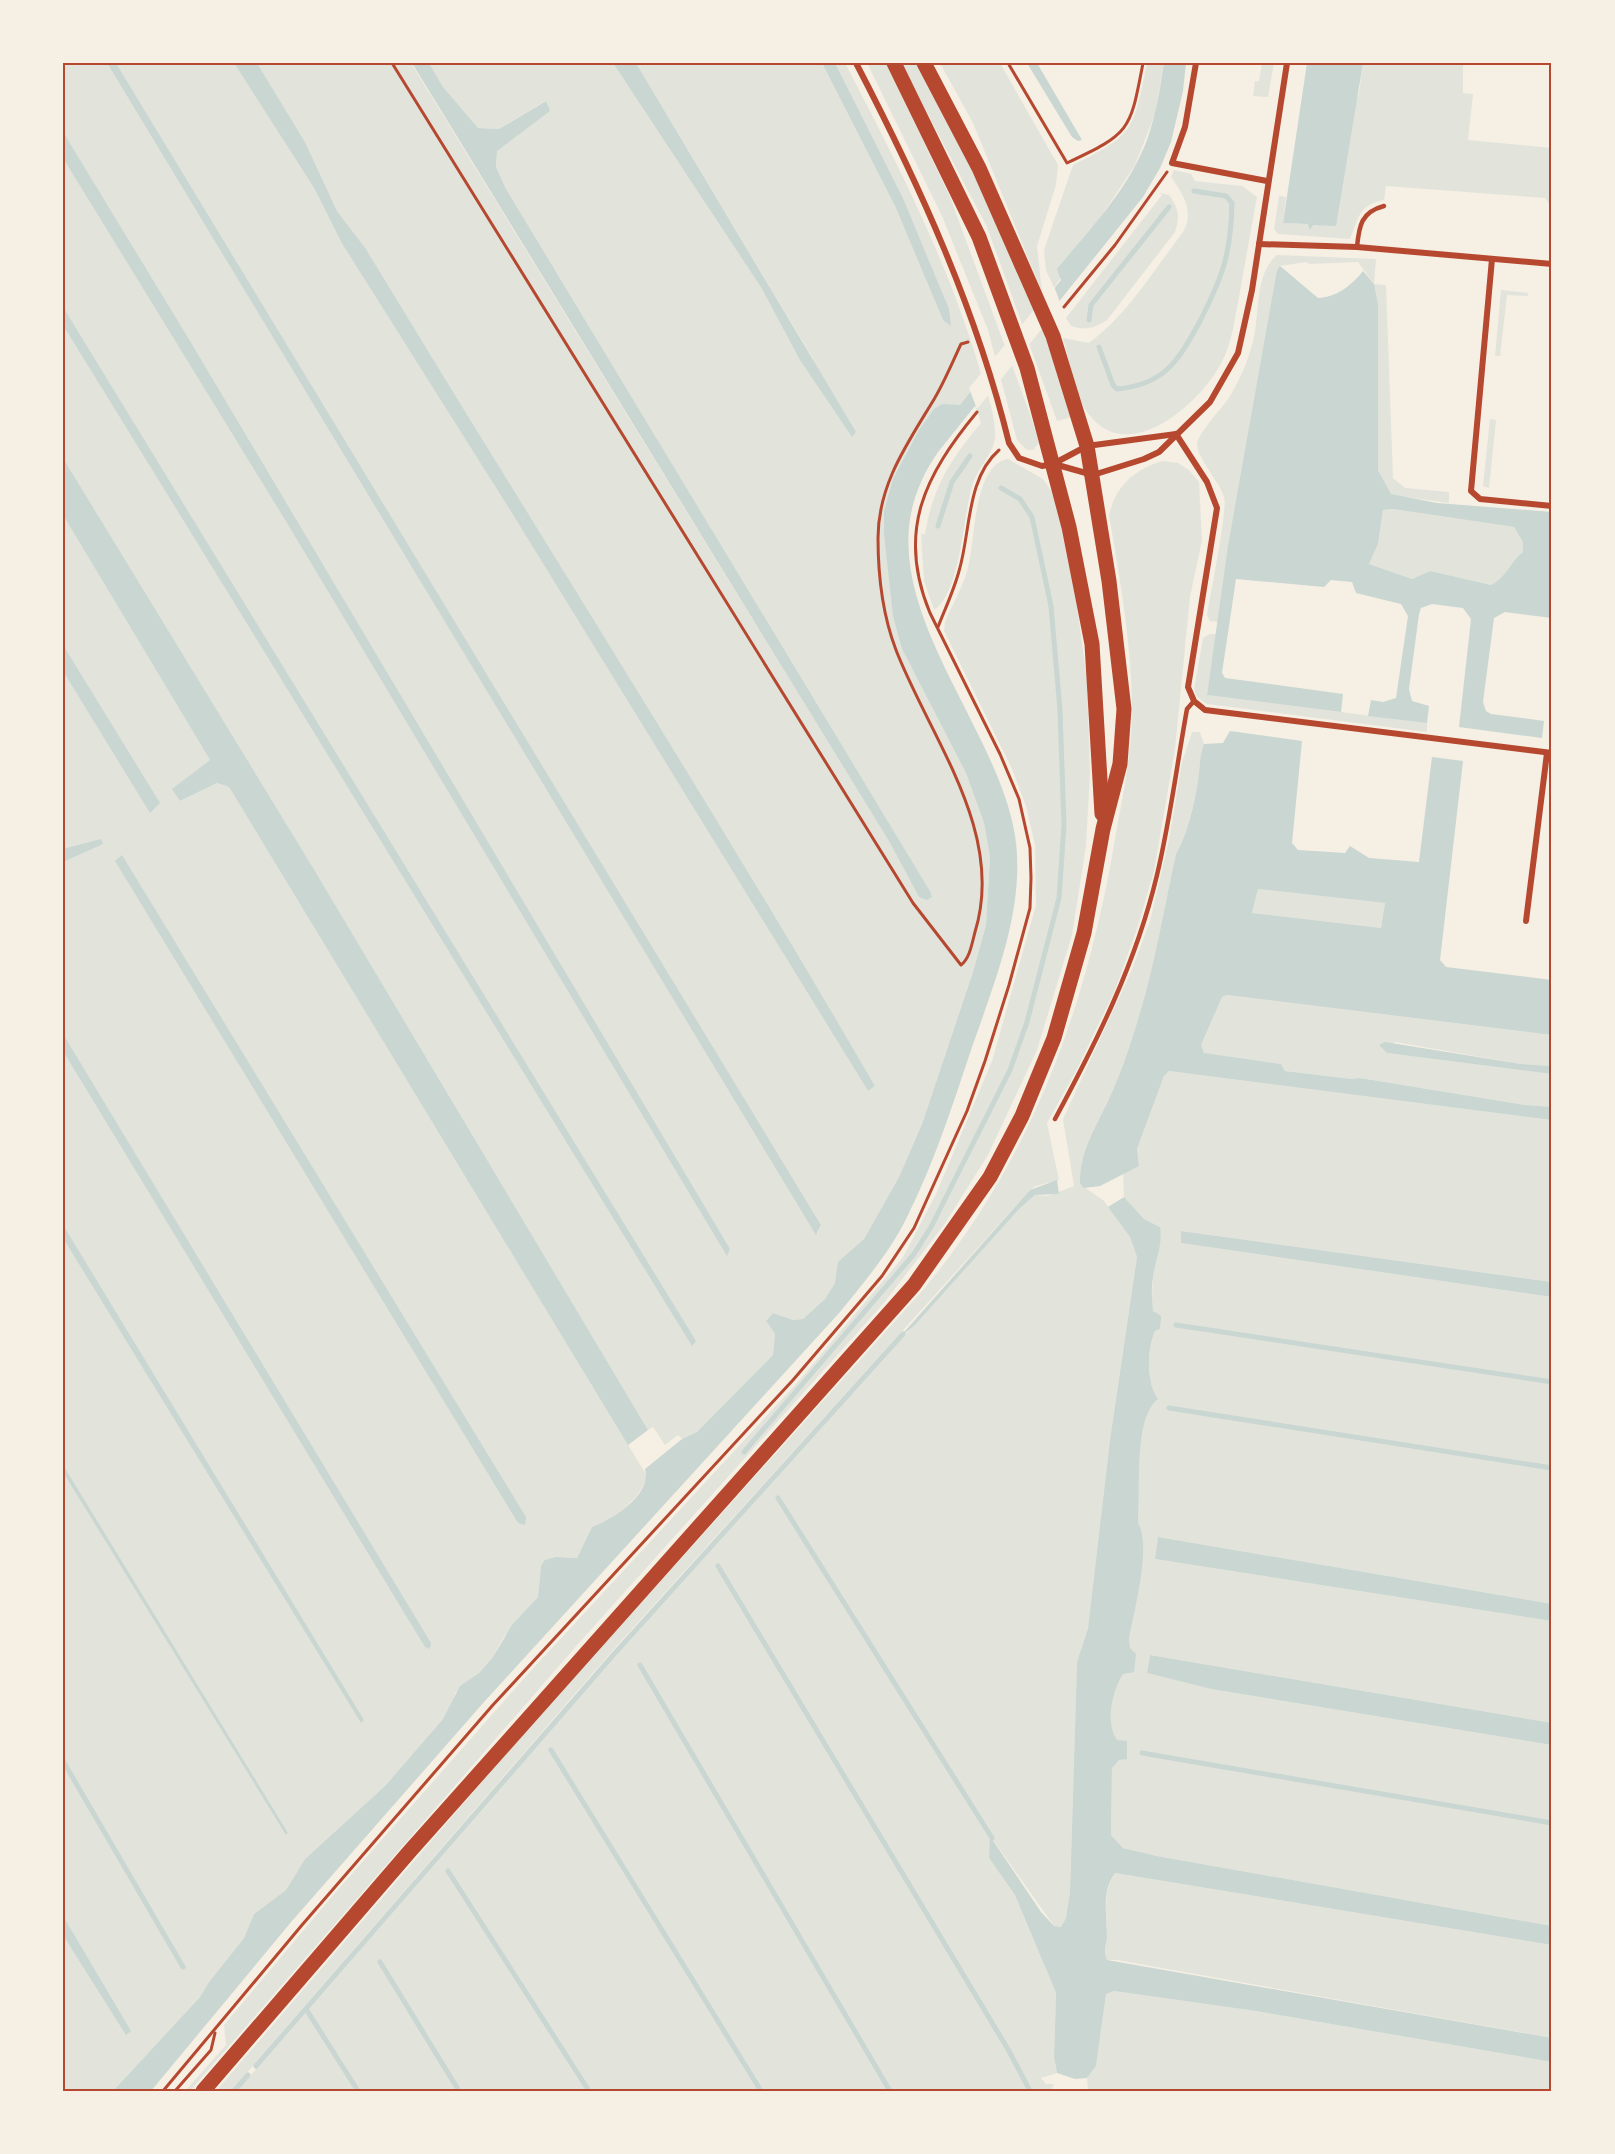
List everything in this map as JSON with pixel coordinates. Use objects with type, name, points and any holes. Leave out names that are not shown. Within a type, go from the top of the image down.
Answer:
[{"type":"main road","points":[[894,63],[979,237],[1028,368],[1082,586],[1092,644],[1103,829]]},
{"type":"main road","points":[[203,2091],[410,1851],[914,1285],[955,1230],[990,1177],[1054,1038],[1084,933],[1103,829],[1120,764],[1124,709],[1109,581],[1087,446],[1053,336],[979,168],[924,63]]},
{"type":"street","points":[[856,63],[939,231],[989,365],[1009,443],[1019,458],[1042,466],[1053,464],[1087,446],[1176,434]]},
{"type":"street","points":[[1196,63],[1185,127],[1172,163],[1267,181]]},
{"type":"street","points":[[1053,464],[1093,475],[1152,456],[1210,402],[1238,353],[1259,244],[1287,63]]},
{"type":"street","points":[[1259,244],[1357,247],[1552,264]]},
{"type":"street","points":[[1492,259],[1471,491],[1480,499],[1552,506]]},
{"type":"street","points":[[1176,434],[1207,482],[1217,508],[1188,687],[1194,701],[1205,710],[1549,753],[1526,921]]},
{"type":"lane","points":[[1357,247],[1360,224],[1366,214],[1384,206]]},
{"type":"lane","points":[[1055,1119],[1097,1041],[1141,931],[1157,875],[1187,709],[1194,701]]},
{"type":"path","points":[[392,63],[913,903],[961,965],[966,961],[978,923],[982,883],[980,857],[972,822],[955,776],[896,649],[886,616],[878,538],[880,511],[889,476],[934,399],[961,344],[980,338]]},
{"type":"path","points":[[1008,63],[1067,163],[1106,145],[1124,130],[1135,106],[1143,63]]},
{"type":"path","points":[[1064,307],[1115,245],[1155,191],[1172,163]]},
{"type":"path","points":[[163,2091],[302,1924],[492,1706],[793,1380],[882,1276],[914,1228],[967,1111],[1009,985],[1030,908],[1030,848],[1019,799],[924,597],[916,563],[919,517],[928,482],[947,448],[977,412]]},
{"type":"path","points":[[938,627],[959,571],[976,483],[997,452],[1009,443]]},
{"type":"path","points":[[175,2091],[211,2050],[215,2031]]},
{"type":"shaded area","points":[[63,63],[107,63],[817,1234],[821,1225],[116,63],[234,63],[314,188],[341,242],[510,510],[868,1091],[875,1086],[813,981],[366,249],[337,211],[305,142],[257,63],[411,63],[890,843],[919,897],[930,891],[506,189],[496,167],[497,150],[550,111],[545,101],[499,129],[477,128],[443,87],[429,63],[613,63],[762,289],[801,360],[813,359],[636,63],[822,63],[895,206],[943,320],[902,196],[835,63],[845,63],[922,217],[955,296],[982,377],[884,534],[902,649],[966,773],[984,823],[990,857],[986,925],[973,972],[922,1124],[899,1177],[864,1239],[839,1262],[835,1283],[825,1299],[803,1319],[793,1320],[773,1313],[766,1321],[775,1334],[773,1355],[697,1432],[682,1439],[678,1435],[665,1445],[653,1427],[648,1430],[312,866],[63,458]]},
{"type":"shaded area","points":[[107,63],[116,63],[821,1225],[816,1235]]},
{"type":"shaded area","points":[[234,63],[257,63],[305,142],[337,211],[366,249],[813,981],[875,1086],[868,1091],[510,510],[341,242],[314,188]]},
{"type":"shaded area","points":[[412,63],[429,63],[443,87],[478,128],[499,129],[546,101],[550,111],[497,151],[496,167],[506,189],[932,897],[927,900],[919,897],[890,843]]},
{"type":"shaded area","points":[[613,63],[636,63],[856,432],[852,437],[800,360],[762,289]]},
{"type":"shaded area","points":[[822,63],[835,63],[902,196],[949,309],[951,326],[943,320],[895,206]]},
{"type":"shaded area","points":[[867,63],[886,63],[950,197],[1031,417],[1039,443],[1033,450],[1027,450],[1017,440],[988,330],[942,216]]},
{"type":"shaded area","points":[[901,63],[917,63],[956,136],[1036,306],[1072,417],[1057,421],[987,227]]},
{"type":"shaded area","points":[[940,63],[1000,63],[1058,165],[1056,185],[1037,246],[1042,292],[973,123]]},
{"type":"shaded area","points":[[1027,63],[1037,63],[1082,140],[1078,141],[1072,137]]},
{"type":"shaded area","points":[[1147,63],[1164,63],[1155,114],[1135,165],[1054,288],[1046,270],[1044,250],[1073,165],[1109,145],[1128,128],[1134,117]]},
{"type":"shaded area","points":[[1164,63],[1186,63],[1183,91],[1171,142],[1160,168],[1143,197],[938,452],[922,480],[909,523],[910,567],[921,611],[1000,784],[1013,825],[1017,854],[1017,884],[1013,913],[998,972],[941,1137],[907,1217],[885,1254],[840,1312],[484,1702],[292,1921],[151,2091],[113,2091],[200,1997],[244,1938],[254,1914],[286,1890],[305,1859],[385,1786],[443,1719],[460,1686],[479,1673],[493,1657],[512,1625],[538,1597],[541,1566],[545,1560],[556,1557],[577,1558],[592,1527],[620,1512],[637,1497],[646,1479],[645,1469],[682,1439],[697,1432],[773,1355],[775,1334],[766,1321],[773,1313],[793,1320],[803,1319],[825,1299],[835,1283],[838,1262],[864,1239],[899,1177],[922,1124],[973,972],[986,925],[990,857],[984,823],[966,773],[902,649],[893,616],[884,534],[884,511],[893,479],[919,430],[934,409],[942,404],[960,405],[1061,280],[1057,269],[1130,176],[1150,131]]},
{"type":"shaded area","points":[[1262,63],[1274,63],[1268,97],[1253,96],[1255,81],[1259,81]]},
{"type":"shaded area","points":[[1307,63],[1363,63],[1336,226],[1313,225],[1310,230],[1308,224],[1283,223]]},
{"type":"shaded area","points":[[1363,63],[1463,63],[1463,93],[1473,94],[1468,140],[1552,148],[1552,208],[1545,198],[1386,186],[1384,200],[1375,202],[1364,209],[1350,239],[1278,234],[1274,229],[1279,196],[1286,197],[1283,223],[1309,224],[1359,93]]},
{"type":"shaded area","points":[[63,132],[190,341],[730,1249],[727,1256],[284,518],[63,158]]},
{"type":"shaded area","points":[[1174,170],[1191,174],[1195,181],[1242,186],[1257,197],[1232,334],[1225,355],[1203,390],[1167,421],[1147,431],[1126,434],[1107,430],[1090,416],[1080,399],[1063,338],[1089,343],[1103,331],[1140,291],[1183,232],[1188,210],[1180,190],[1171,177]]},
{"type":"shaded area","points":[[1160,193],[1169,195],[1177,209],[1178,222],[1175,232],[1107,320],[1090,328],[1071,326],[1066,318],[1162,195]]},
{"type":"shaded area","points":[[1277,255],[1376,259],[1374,284],[1358,262],[1310,264],[1306,262],[1280,266],[1277,270],[1218,622],[1210,621],[1207,615],[1225,504],[1218,484],[1201,457],[1197,445],[1206,427],[1230,396],[1249,356],[1255,331],[1261,284],[1270,263]]},
{"type":"shaded area","points":[[1280,266],[1318,298],[1331,296],[1344,289],[1363,271],[1374,284],[1378,305],[1378,470],[1391,494],[1437,503],[1552,512],[1552,618],[1505,612],[1494,618],[1483,702],[1486,711],[1491,714],[1544,721],[1542,738],[1459,727],[1471,619],[1463,608],[1432,604],[1421,608],[1419,614],[1409,689],[1412,701],[1429,706],[1427,723],[1368,716],[1371,700],[1383,702],[1396,698],[1408,616],[1401,604],[1356,593],[1352,582],[1331,580],[1324,587],[1236,579],[1222,673],[1225,678],[1343,694],[1341,712],[1207,695],[1228,546],[1277,270]],"holes":[[[1393,509],[1514,527],[1523,542],[1523,552],[1501,578],[1491,585],[1430,571],[1412,579],[1369,564],[1378,544],[1383,510]]]},
{"type":"shaded area","points":[[1374,284],[1386,285],[1393,478],[1405,488],[1449,492],[1449,503],[1391,495],[1378,470]]},
{"type":"shaded area","points":[[1501,290],[1528,293],[1528,296],[1507,295],[1500,356],[1495,356]]},
{"type":"shaded area","points":[[63,307],[696,1341],[692,1346],[63,325]]},
{"type":"shaded area","points":[[987,392],[995,426],[994,444],[973,483],[956,570],[950,587],[943,601],[934,610],[924,581],[921,534],[925,534],[938,487],[952,461],[981,423],[975,406]]},
{"type":"shaded area","points":[[1490,419],[1496,420],[1489,488],[1483,486]]},
{"type":"shaded area","points":[[63,458],[312,866],[648,1430],[628,1445],[229,787],[217,783],[180,801],[172,789],[210,760],[63,515]]},
{"type":"shaded area","points":[[1008,459],[1043,479],[1055,496],[1077,606],[1087,680],[1090,772],[1086,846],[1072,935],[1037,1050],[988,1155],[944,1225],[883,1304],[578,1644],[190,2091],[185,2091],[226,2045],[224,2025],[334,1894],[527,1675],[797,1383],[903,1257],[936,1194],[992,1061],[1036,905],[1035,845],[1026,806],[1012,769],[944,631],[945,622],[967,571],[977,507],[982,490],[988,475],[996,464]]},
{"type":"shaded area","points":[[1163,461],[1178,463],[1189,470],[1199,482],[1202,540],[1190,597],[1175,749],[1154,871],[1137,929],[1115,990],[1076,1071],[1047,1123],[1059,1180],[1036,1186],[1030,1190],[613,1650],[231,2091],[216,2091],[525,1732],[923,1290],[962,1239],[996,1186],[1051,1075],[1072,1017],[1090,957],[1104,896],[1124,788],[1132,727],[1130,663],[1125,613],[1109,515],[1116,495],[1128,480],[1143,469]]},
{"type":"shaded area","points":[[1393,509],[1514,527],[1523,542],[1523,552],[1501,578],[1491,585],[1430,571],[1412,579],[1369,564],[1378,544],[1383,510]]},
{"type":"shaded area","points":[[63,515],[210,760],[173,789],[180,801],[217,783],[229,787],[647,1476],[644,1485],[633,1500],[609,1519],[592,1527],[577,1558],[556,1557],[541,1566],[538,1597],[503,1638],[493,1657],[479,1673],[456,1692],[451,1708],[443,1719],[385,1786],[305,1859],[286,1890],[254,1914],[244,1938],[200,1997],[113,2091],[63,2091]]},
{"type":"shaded area","points":[[1216,634],[1207,695],[1427,723],[1427,732],[1207,704],[1197,697],[1194,689],[1203,638]]},
{"type":"shaded area","points":[[63,645],[160,803],[150,813],[63,671]]},
{"type":"shaded area","points":[[1230,731],[1302,741],[1292,843],[1298,850],[1345,853],[1350,846],[1369,858],[1419,862],[1432,757],[1463,761],[1440,960],[1446,967],[1552,980],[1552,1035],[1227,995],[1222,997],[1201,1045],[1204,1053],[1281,1064],[1285,1071],[1360,1078],[1525,1105],[1552,1107],[1552,1120],[1169,1071],[1164,1076],[1137,1149],[1139,1166],[1100,1186],[1084,1188],[1080,1184],[1085,1150],[1122,1068],[1145,996],[1176,854],[1184,837],[1192,809],[1202,749],[1204,744],[1223,743]],"holes":[[[1258,889],[1385,903],[1381,928],[1252,913]]]},
{"type":"shaded area","points":[[1192,732],[1200,732],[1204,744],[1198,781],[1187,828],[1176,854],[1145,996],[1126,1058],[1089,1140],[1080,1172],[1080,1184],[1104,1201],[1130,1237],[1137,1257],[1110,1440],[1088,1628],[1077,1662],[1070,1892],[1066,1918],[1061,1927],[1054,1926],[991,1837],[989,1858],[1015,1895],[1056,1993],[1054,2057],[1057,2073],[1041,2078],[1046,2084],[1054,2084],[1051,2091],[237,2091],[617,1654],[1020,1208],[1035,1195],[1048,1196],[1074,1186],[1063,1119],[1131,972],[1150,921],[1169,840],[1182,762]]},
{"type":"shaded area","points":[[101,839],[103,844],[63,862],[63,849]]},
{"type":"shaded area","points":[[122,855],[526,1517],[525,1525],[518,1523],[115,861]]},
{"type":"shaded area","points":[[1258,889],[1385,903],[1381,928],[1252,913]]},
{"type":"shaded area","points":[[1227,995],[1552,1035],[1552,1066],[1521,1064],[1395,1042],[1387,1053],[1552,1074],[1552,1107],[1525,1105],[1360,1078],[1285,1071],[1281,1064],[1209,1055],[1204,1053],[1201,1045],[1222,997]]},
{"type":"shaded area","points":[[63,1034],[431,1643],[430,1649],[425,1647],[63,1051]]},
{"type":"shaded area","points":[[1385,1042],[1521,1064],[1552,1066],[1552,1074],[1387,1053],[1379,1045]]},
{"type":"shaded area","points":[[1169,1071],[1552,1120],[1552,1282],[1181,1231],[1181,1243],[1552,1297],[1552,1604],[1158,1537],[1155,1559],[1552,1621],[1552,1723],[1150,1655],[1147,1673],[1211,1689],[1552,1745],[1552,1926],[1157,1856],[1123,1848],[1111,1835],[1112,1768],[1127,1742],[1117,1740],[1114,1735],[1111,1708],[1114,1689],[1129,1653],[1129,1639],[1140,1579],[1143,1546],[1138,1523],[1141,1438],[1150,1409],[1158,1399],[1151,1384],[1149,1356],[1152,1338],[1155,1331],[1160,1329],[1152,1307],[1152,1297],[1160,1227],[1144,1219],[1124,1197],[1123,1173],[1139,1166],[1137,1149],[1164,1076]]},
{"type":"shaded area","points":[[1057,1180],[1059,1194],[1035,1195],[1020,1208],[914,1326],[898,1339],[1030,1190]]},
{"type":"shaded area","points":[[1124,1197],[1144,1219],[1160,1227],[1152,1294],[1153,1311],[1161,1316],[1160,1329],[1155,1331],[1152,1338],[1149,1356],[1151,1384],[1158,1399],[1150,1409],[1141,1438],[1138,1523],[1142,1533],[1143,1562],[1129,1639],[1130,1648],[1136,1654],[1134,1672],[1123,1674],[1111,1707],[1113,1733],[1117,1740],[1127,1741],[1127,1759],[1119,1760],[1112,1768],[1111,1835],[1123,1848],[1157,1856],[1552,1926],[1552,1945],[1115,1873],[1106,1896],[1105,1951],[1107,1960],[1552,2038],[1552,2062],[1256,2011],[1114,1991],[1106,1994],[1096,2066],[1087,2078],[1075,2079],[1057,2073],[1054,2057],[1056,1993],[1015,1895],[989,1858],[990,1836],[1041,1912],[1054,1926],[1061,1927],[1066,1918],[1070,1892],[1077,1662],[1088,1628],[1110,1440],[1137,1257],[1130,1237],[1108,1207]]},
{"type":"shaded area","points":[[63,1225],[364,1720],[361,1723],[63,1238]]},
{"type":"shaded area","points":[[1181,1231],[1552,1282],[1552,1297],[1181,1243]]},
{"type":"shaded area","points":[[63,1465],[288,1833],[286,1835],[63,1472]]},
{"type":"shaded area","points":[[1158,1537],[1552,1604],[1552,1621],[1155,1559]]},
{"type":"shaded area","points":[[1150,1655],[1552,1723],[1552,1745],[1211,1689],[1147,1673]]},
{"type":"shaded area","points":[[1115,1873],[1552,1945],[1552,2038],[1107,1960],[1105,1951],[1107,1896]]},
{"type":"shaded area","points":[[63,1916],[131,2031],[126,2035],[63,1935]]},
{"type":"shaded area","points":[[1114,1991],[1256,2011],[1552,2062],[1552,2091],[1088,2091],[1087,2078],[1096,2066],[1106,1994]]},
{"type":"pier","points":[[1054,286],[1061,305],[977,409],[969,388]]},
{"type":"waterway","points":[[1099,347],[1113,385],[1117,389],[1133,387],[1158,376],[1168,369],[1184,349],[1214,293],[1224,266],[1230,237],[1232,203],[1226,196],[1194,191]]},
{"type":"waterway","points":[[1089,320],[1091,305],[1169,207]]},
{"type":"waterway","points":[[938,526],[952,482],[970,456]]},
{"type":"waterway","points":[[744,1452],[914,1254],[931,1227],[1010,1070],[1027,1022],[1059,898],[1064,825],[1060,710],[1051,606],[1032,517],[1020,499],[1001,488]]},
{"type":"waterway","points":[[1176,1325],[1552,1382]]},
{"type":"waterway","points":[[256,2066],[615,1653],[903,1334]]},
{"type":"waterway","points":[[1169,1408],[1552,1468]]},
{"type":"waterway","points":[[778,1498],[992,1838]]},
{"type":"waterway","points":[[718,1566],[1009,2051],[1030,2091]]},
{"type":"waterway","points":[[640,1665],[890,2091]]},
{"type":"waterway","points":[[551,1750],[761,2091]]},
{"type":"waterway","points":[[1142,1753],[1552,1823]]},
{"type":"waterway","points":[[63,1761],[183,1967]]},
{"type":"waterway","points":[[448,1871],[589,2091]]},
{"type":"waterway","points":[[380,1962],[459,2091]]},
{"type":"waterway","points":[[306,2009],[358,2091]]},
{"type":"waterway","points":[[234,2091],[248,2075]]}]
